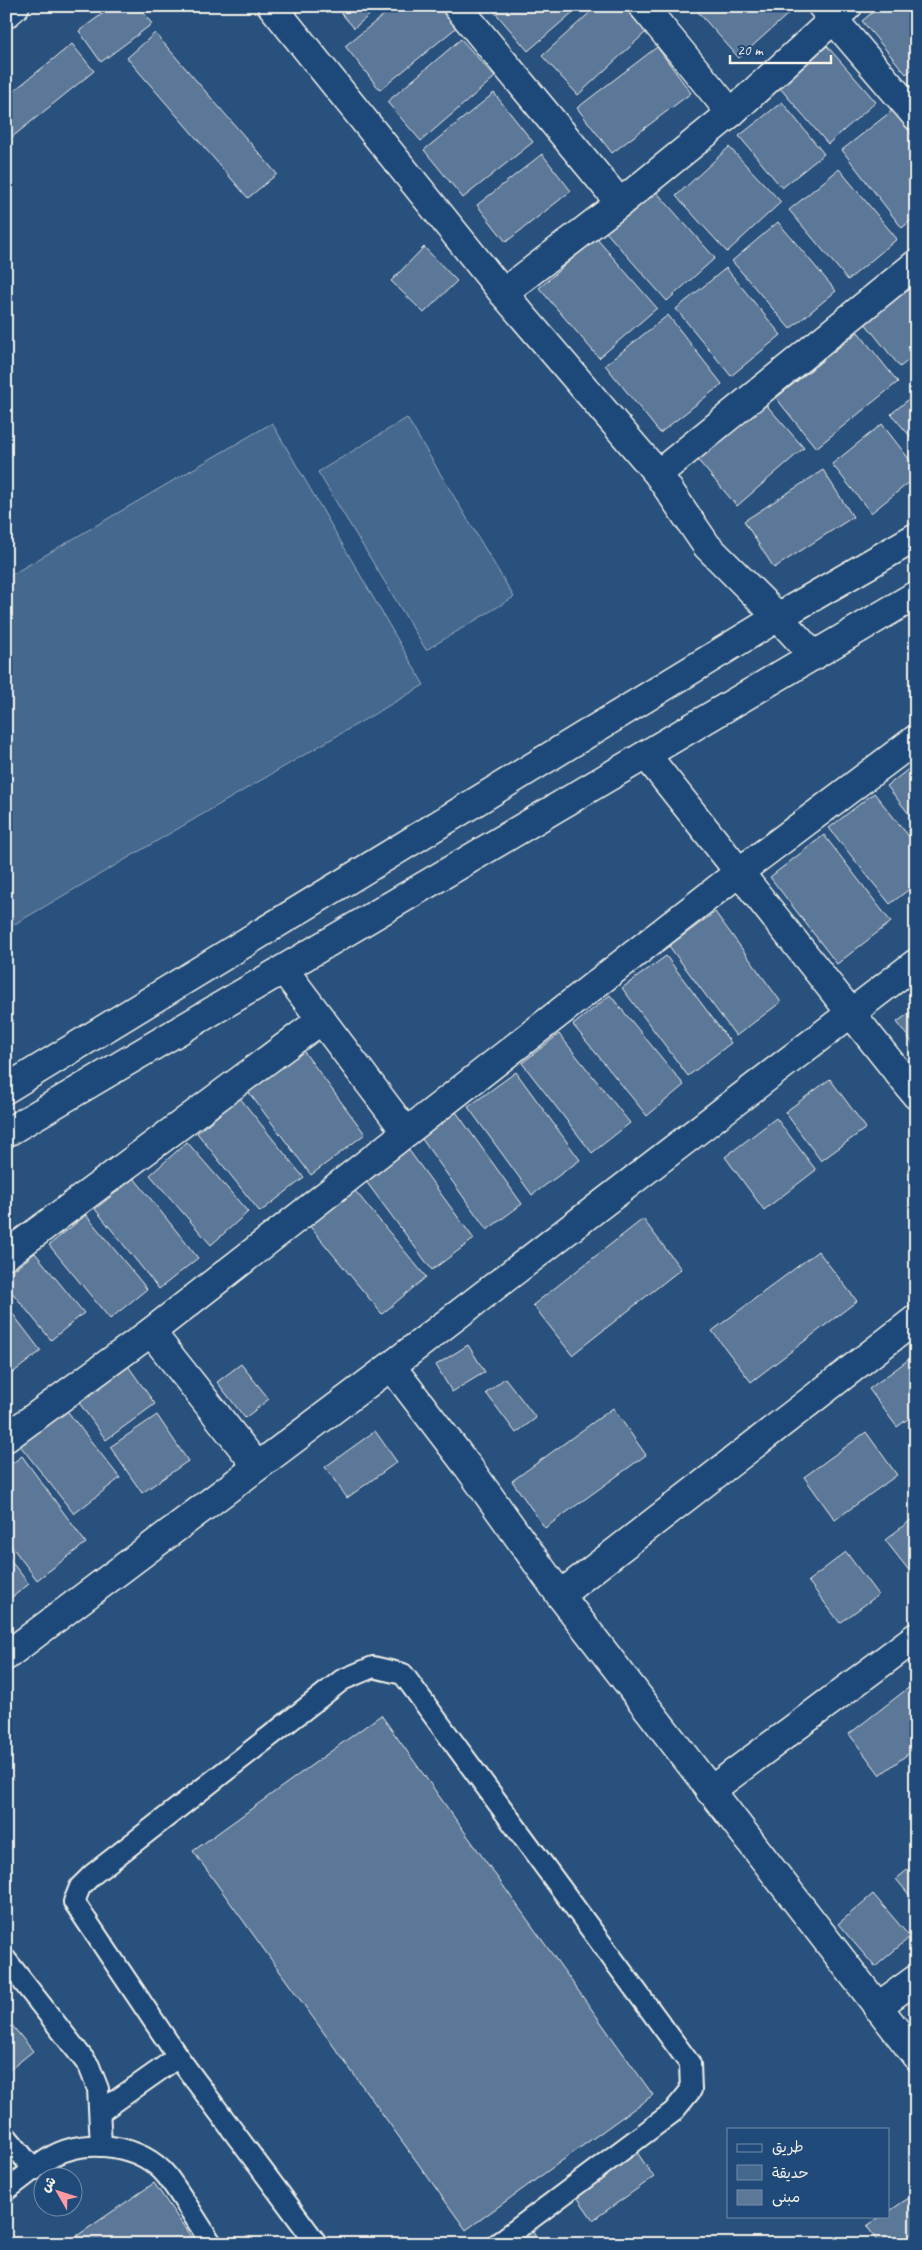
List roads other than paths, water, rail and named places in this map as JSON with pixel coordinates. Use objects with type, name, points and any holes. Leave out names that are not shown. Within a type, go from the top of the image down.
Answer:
[{"type":"street","points":[[6,14],[15,6]]},
{"type":"street","points":[[272,6],[503,293],[658,474],[707,546],[814,656]]},
{"type":"street","points":[[457,6],[620,203]]},
{"type":"street","points":[[643,6],[731,113]]},
{"type":"street","points":[[503,293],[620,203],[731,113],[834,11],[916,116]]},
{"type":"street","points":[[658,474],[916,264]]},
{"type":"street","points":[[6,1089],[778,617],[916,536]]},
{"type":"street","points":[[6,1133],[647,756],[916,595]]},
{"type":"street","points":[[6,1438],[150,1332],[738,874],[916,739]]},
{"type":"street","points":[[647,756],[738,874],[916,1095]]},
{"type":"street","points":[[6,1656],[391,1366],[916,963]]},
{"type":"street","points":[[284,970],[406,1132]]},
{"type":"street","points":[[6,1255],[321,1020]]},
{"type":"street","points":[[560,1595],[916,1319]]},
{"type":"street","points":[[150,1332],[257,1466]]},
{"type":"street","points":[[391,1366],[469,1468],[560,1595],[916,2056]]},
{"type":"street","points":[[710,1791],[916,1636]]},
{"type":"street","points":[[877,2007],[916,1979]]},
{"type":"lane","points":[[317,2244],[178,2058],[74,1902],[80,1887],[92,1875],[342,1680],[373,1667],[403,1674],[690,2064],[691,2090],[673,2112],[497,2244]]},
{"type":"lane","points":[[6,1960],[89,2066],[98,2089],[101,2146]]},
{"type":"lane","points":[[100,2112],[178,2058]]},
{"type":"lane","points":[[6,2136],[32,2168]]},
{"type":"lane","points":[[37,2168],[54,2156],[77,2147],[101,2146],[125,2150],[147,2160],[166,2175],[212,2244]]},
{"type":"lane","points":[[6,2190],[32,2171]]}]
